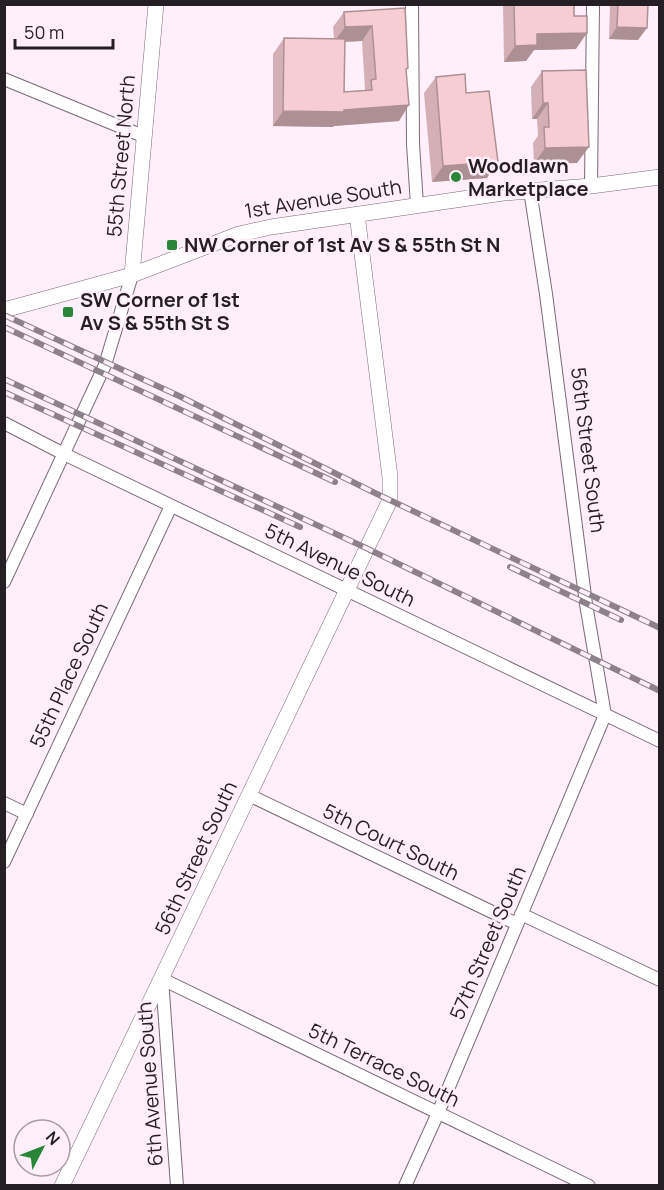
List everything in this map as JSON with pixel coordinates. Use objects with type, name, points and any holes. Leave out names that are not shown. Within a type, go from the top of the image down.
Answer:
[{"type":"street","name":"55th Street North","points":[[132,275],[156,4]]},
{"type":"street","points":[[412,4],[413,144],[417,205]]},
{"type":"street","points":[[591,186],[593,4]]},
{"type":"street","points":[[4,79],[143,136]]},
{"type":"street","name":"1st Avenue South","points":[[4,310],[132,275],[239,234],[271,227],[530,190],[591,186],[660,177]]},
{"type":"street","name":"56th Street South","points":[[530,190],[546,294],[586,604],[605,715]]},
{"type":"street","name":"56th Street South","points":[[62,1185],[390,500],[391,488],[357,214]]},
{"type":"street","points":[[4,582],[105,365],[132,275]]},
{"type":"street","name":"5th Avenue South","points":[[4,423],[171,506],[660,741]]},
{"type":"street","name":"55th Place South","points":[[4,862],[171,506]]},
{"type":"street","name":"57th Street South","points":[[405,1185],[438,1113],[605,715]]},
{"type":"street","name":"5th Court South","points":[[249,795],[519,919],[660,980]]},
{"type":"street","points":[[4,803],[27,814]]},
{"type":"street","name":"5th Terrace South","points":[[162,979],[589,1185]]},
{"type":"street","name":"6th Avenue South","points":[[162,979],[177,1185]]},
{"type":"building","points":[[514,4],[574,4],[574,16],[587,16],[587,33],[537,34],[537,45],[515,46]]},
{"type":"building","points":[[618,4],[648,4],[647,28],[617,27]]},
{"type":"building","points":[[405,8],[409,105],[344,110],[344,112],[283,111],[284,38],[345,39],[344,92],[372,90],[371,80],[376,79],[372,26],[345,27],[344,12]]},
{"type":"building","points":[[586,70],[589,147],[545,148],[544,127],[549,127],[548,103],[543,103],[542,71]]},
{"type":"building","points":[[465,74],[466,93],[489,91],[498,162],[443,166],[436,77]]},
{"type":"railway","points":[[4,315],[179,396],[377,494],[660,628]]},
{"type":"railway","points":[[4,327],[335,482]]},
{"type":"railway","points":[[4,379],[366,548],[660,691]]},
{"type":"railway","points":[[4,392],[300,527]]},
{"type":"railway","points":[[510,567],[621,620]]},
{"type":"place","name":"Woodlawn Marketplace","points":[[456,177]]},
{"type":"place","name":"NW Corner of 1st Av S & 55th St N","points":[[172,245]]},
{"type":"place","name":"SW Corner of 1st Av S & 55th St S","points":[[68,312]]}]
